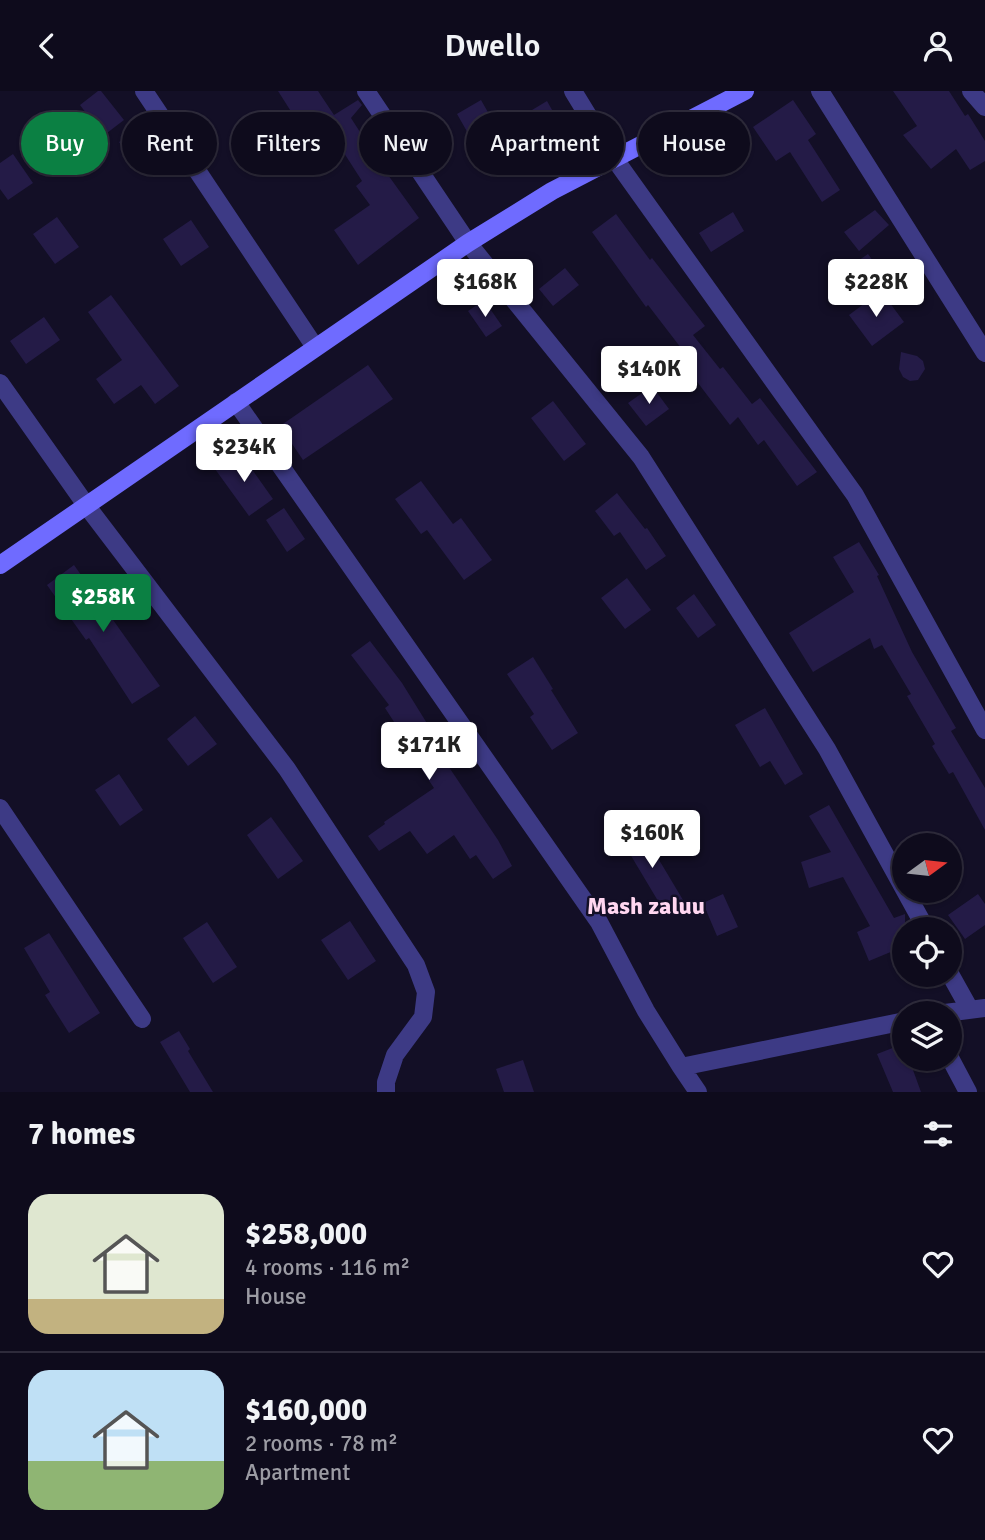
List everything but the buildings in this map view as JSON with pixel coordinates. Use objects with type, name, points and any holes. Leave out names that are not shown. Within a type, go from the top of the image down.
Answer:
[{"type":"main road","points":[[624,153],[746,91]]},
{"type":"main road","points":[[0,565],[468,243],[582,175]]},
{"type":"street","points":[[144,91],[315,347]]},
{"type":"street","points":[[366,91],[468,243],[641,457],[827,749],[919,917]]},
{"type":"street","points":[[573,91],[586,112]]},
{"type":"street","points":[[820,91],[985,353]]},
{"type":"street","points":[[971,91],[985,107]]},
{"type":"street","points":[[624,172],[855,495],[985,730]]},
{"type":"street","points":[[0,383],[86,505],[286,769],[416,965],[426,992],[423,1017],[395,1055],[386,1082],[386,1092]]},
{"type":"street","points":[[236,402],[599,922],[646,1011],[698,1092]]},
{"type":"street","points":[[0,808],[142,1019]]},
{"type":"street","points":[[960,987],[977,1008]]},
{"type":"street","points":[[681,1067],[892,1024]]},
{"type":"street","points":[[957,1071],[968,1092]]},
{"type":"district","name":"Mash zaluu","points":[[646,906]]}]
